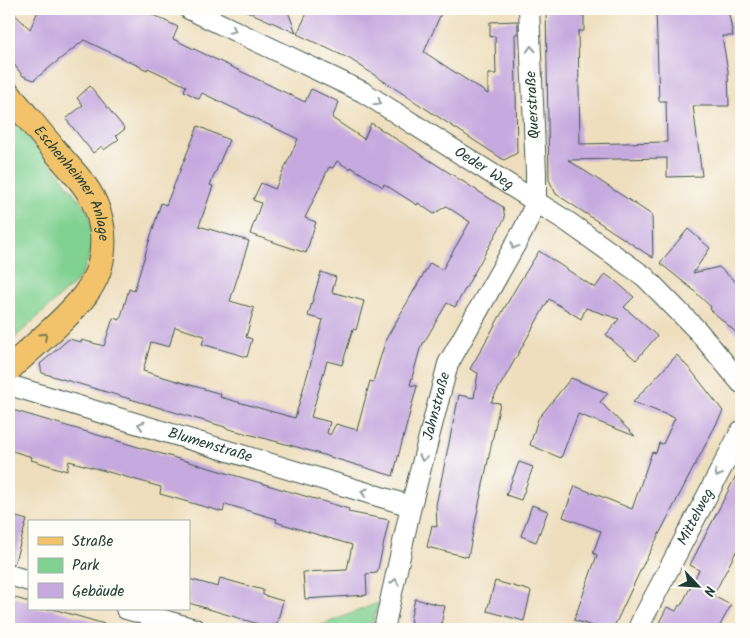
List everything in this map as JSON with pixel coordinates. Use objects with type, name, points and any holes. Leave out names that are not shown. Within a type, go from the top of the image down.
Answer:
[{"type":"main road","name":"Eschenheimer Anlage","points":[[9,94],[84,186],[99,214],[103,240],[98,269],[92,284],[84,296],[72,310],[9,369]]},
{"type":"street","name":"Oeder Weg","points":[[189,9],[364,92],[568,222],[645,277],[698,331],[741,383]]},
{"type":"street","name":"Querstraße","points":[[529,9],[536,202]]},
{"type":"street","name":"Jahnstraße","points":[[384,629],[411,506],[448,364],[524,229],[536,202]]},
{"type":"street","name":"Blumenstraße","points":[[9,385],[411,506]]},
{"type":"street","name":"Mittelweg","points":[[638,629],[741,431]]},
{"type":"street","points":[[9,575],[28,581]]},
{"type":"street","points":[[129,610],[195,629]]},
{"type":"green space","points":[[9,108],[89,213],[94,245],[80,278],[9,343]]},
{"type":"green space","points":[[378,603],[371,629],[312,629]]},
{"type":"building","points":[[9,9],[30,29],[39,9],[140,9],[178,27],[173,39],[305,102],[311,89],[339,102],[332,118],[364,139],[371,123],[503,207],[505,218],[455,307],[447,303],[420,349],[410,385],[417,386],[393,476],[42,373],[40,364],[69,339],[81,342],[82,340],[104,346],[113,318],[120,320],[129,289],[134,291],[161,203],[166,205],[198,126],[229,140],[210,185],[213,186],[199,226],[249,241],[230,301],[254,308],[246,337],[252,339],[247,357],[202,344],[205,336],[175,327],[169,347],[151,342],[143,371],[221,394],[220,397],[295,418],[323,320],[308,316],[321,272],[336,277],[332,292],[364,301],[356,330],[353,329],[342,365],[327,361],[311,417],[330,422],[327,433],[330,435],[336,424],[357,430],[370,381],[373,382],[386,339],[430,263],[442,270],[470,222],[446,206],[434,214],[384,184],[383,187],[351,167],[350,169],[337,161],[333,168],[329,167],[305,218],[316,222],[306,253],[250,234],[261,203],[253,200],[261,183],[275,189],[298,139],[202,93],[199,99],[184,91],[186,86],[84,40],[34,80],[23,76],[9,58]]},
{"type":"building","points":[[242,9],[287,9],[296,33]]},
{"type":"building","points":[[309,9],[443,9],[424,52],[488,94],[488,74],[496,74],[495,36],[490,37],[490,22],[518,21],[518,34],[515,34],[517,153],[504,160],[350,59],[297,34]]},
{"type":"building","points":[[546,9],[584,9],[584,31],[578,31],[580,144],[667,142],[666,101],[659,101],[656,9],[728,9],[733,36],[722,36],[728,71],[729,106],[693,106],[702,176],[667,177],[667,158],[568,160],[652,215],[653,258],[556,194],[549,180]]},
{"type":"building","points":[[90,86],[125,129],[116,136],[119,139],[104,150],[102,146],[93,153],[66,119],[83,105],[77,98]]},
{"type":"building","points":[[688,229],[710,248],[693,273],[719,267],[741,287],[741,337],[710,309],[711,307],[692,289],[660,263]]},
{"type":"building","points":[[539,251],[595,288],[605,274],[615,281],[634,297],[624,307],[657,336],[636,360],[606,335],[619,319],[586,308],[581,319],[549,299],[491,402],[500,403],[468,557],[427,547],[432,525],[437,527],[436,505],[459,395],[474,398],[478,373],[470,369]]},
{"type":"building","points":[[677,355],[723,411],[641,569],[613,629],[601,629],[574,620],[597,555],[593,553],[601,531],[563,517],[575,486],[632,509],[652,452],[656,453],[659,443],[663,444],[675,418],[633,402]]},
{"type":"building","points":[[571,378],[608,393],[600,402],[635,436],[578,414],[561,458],[530,445],[538,419]]},
{"type":"building","points":[[9,409],[349,509],[348,512],[389,520],[377,573],[366,574],[367,595],[305,599],[303,572],[347,570],[352,545],[276,522],[277,519],[225,504],[223,512],[160,494],[161,487],[69,461],[67,471],[31,460],[32,457],[9,450]]},
{"type":"building","points":[[519,462],[533,467],[521,500],[506,495]]},
{"type":"building","points":[[741,466],[741,542],[713,596],[731,605],[718,629],[656,629],[667,607],[676,611],[679,605],[681,606],[699,570],[690,565]]},
{"type":"building","points":[[532,505],[548,511],[536,542],[521,536]]},
{"type":"building","points":[[9,515],[27,520],[14,564],[9,563]]},
{"type":"building","points":[[220,578],[263,590],[263,595],[283,601],[277,623],[268,627],[190,603],[190,579],[218,587]]},
{"type":"building","points":[[495,581],[531,591],[524,621],[487,611]]},
{"type":"building","points":[[9,596],[28,602],[28,610],[56,610],[108,625],[107,629],[9,629]]},
{"type":"building","points":[[415,599],[445,606],[440,629],[411,629],[412,622],[410,621]]}]
